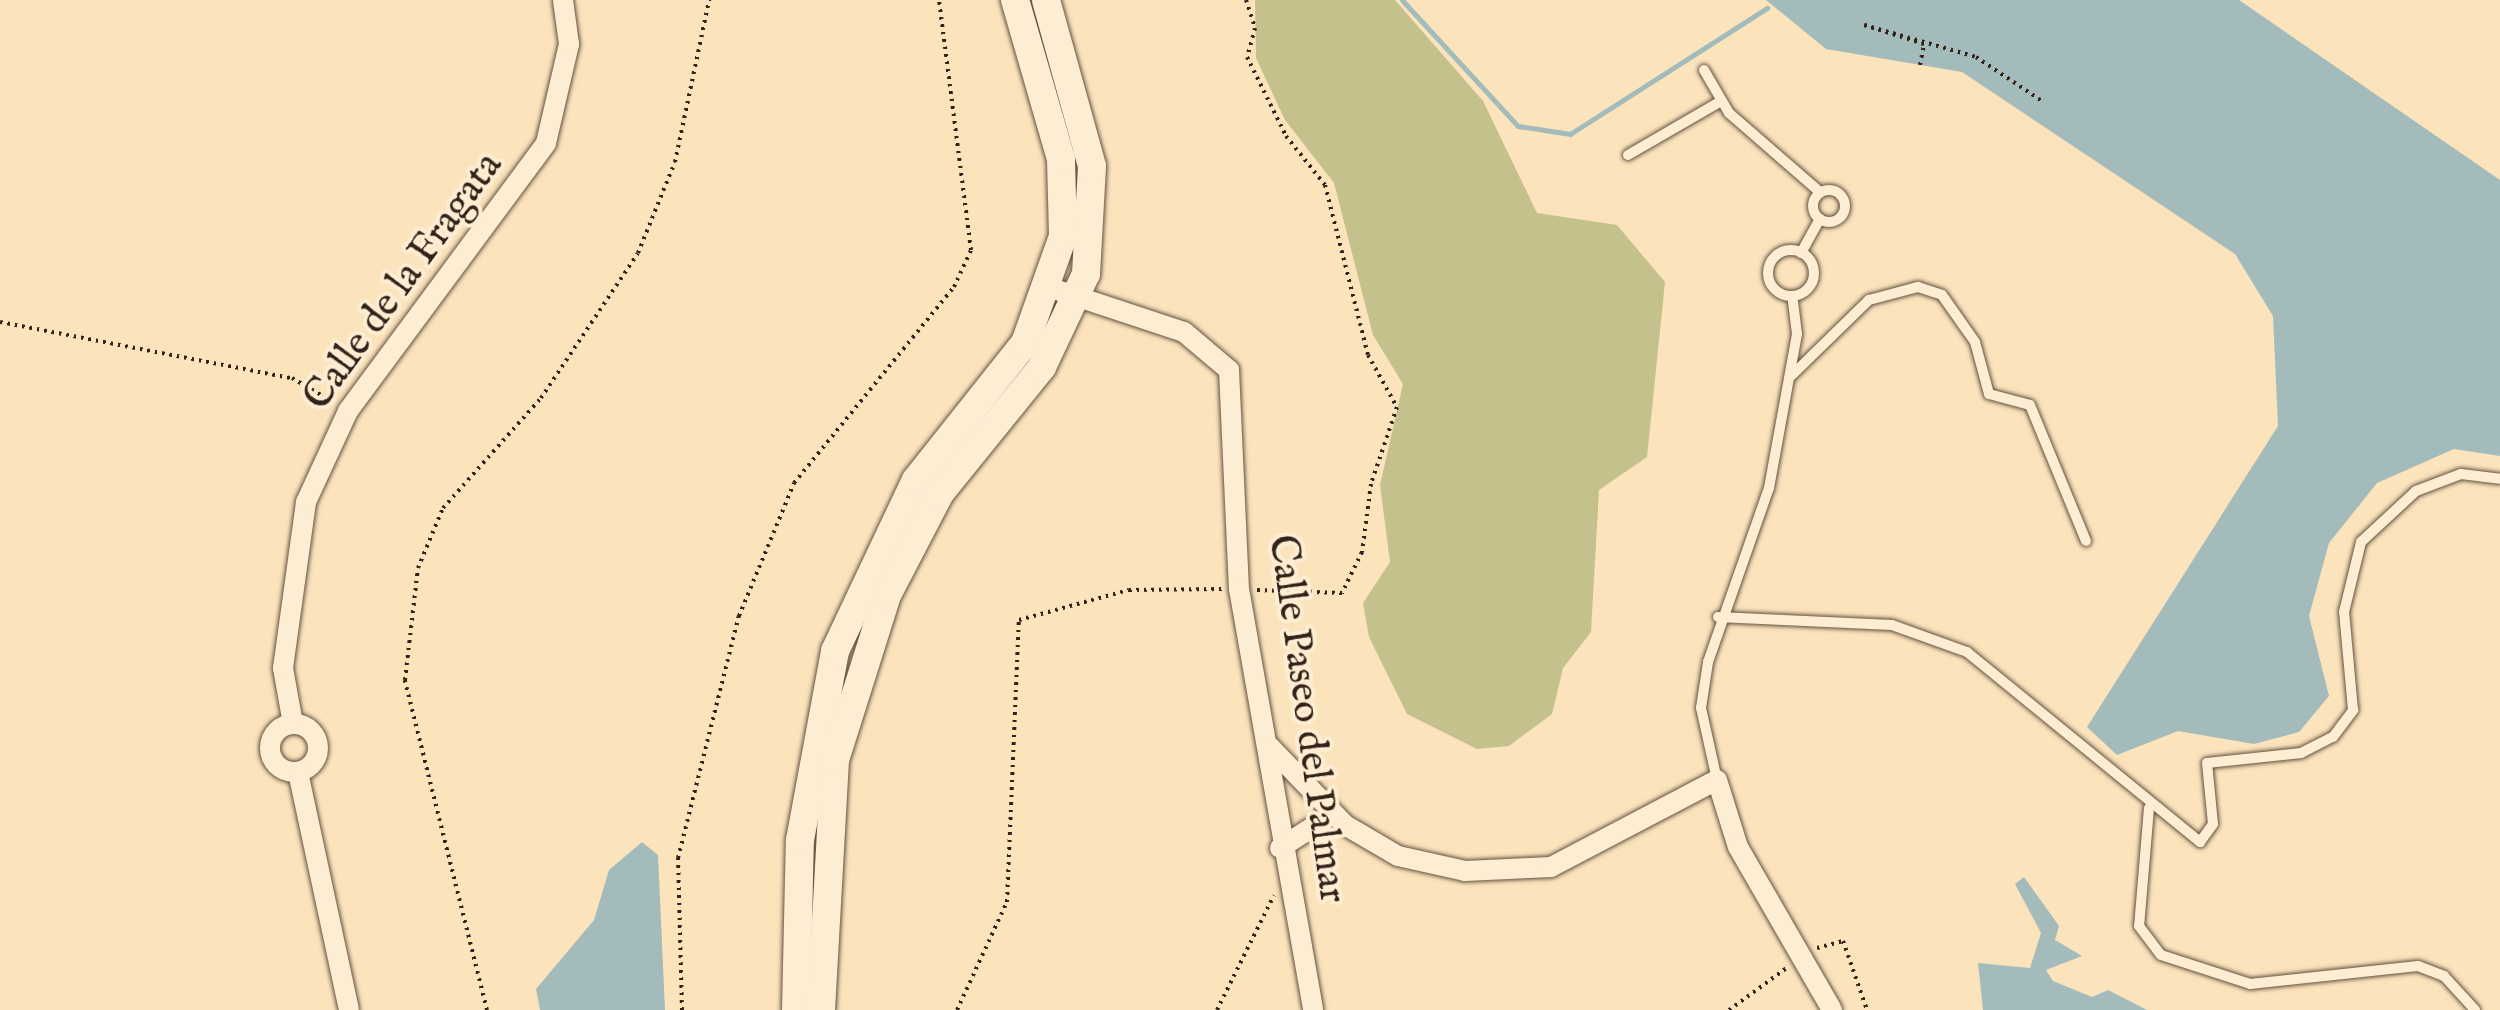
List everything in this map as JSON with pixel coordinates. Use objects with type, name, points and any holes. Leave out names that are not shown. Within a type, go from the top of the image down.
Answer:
[{"type":"street","name":"Calle de la Fragata","points":[[292,724],[283,668],[294,543],[348,412],[546,143],[569,44],[563,0]]},
{"type":"street","points":[[796,1010],[800,840],[835,651],[916,480],[1025,343],[1051,288],[1062,236],[1061,159],[1014,0]]},
{"type":"street","points":[[821,1010],[835,760],[887,594],[940,493],[1042,367],[1079,296],[1092,166],[1046,0]]},
{"type":"street","name":"Calle Paseo del Palmar","points":[[1051,288],[1184,332],[1229,370],[1239,589],[1280,848],[1314,1010]]},
{"type":"street","points":[[298,772],[318,746],[292,724],[269,751],[298,772],[349,1010]]},
{"type":"street","points":[[1266,743],[1334,814],[1398,856],[1465,871],[1523,870],[1576,858],[1716,780],[1738,847],[1832,1010]]},
{"type":"street","points":[[1280,848],[1334,814]]},
{"type":"lane","points":[[1704,70],[1721,101],[1820,192],[1838,192],[1845,209],[1820,219]]},
{"type":"lane","points":[[1628,155],[1721,101]]},
{"type":"lane","points":[[1801,253],[1820,219],[1820,192]]},
{"type":"lane","points":[[1792,296],[1774,288],[1769,268],[1781,253],[1801,253]]},
{"type":"lane","points":[[1792,296],[1813,282],[1801,253]]},
{"type":"lane","points":[[1790,377],[1869,300],[1918,287],[1942,294],[1975,342],[1989,394],[2030,404],[2086,541]]},
{"type":"lane","points":[[1716,780],[1701,708],[1718,617],[1768,488],[1790,377],[1792,296]]},
{"type":"lane","points":[[1718,617],[1892,625],[1967,652],[2148,808],[2200,842],[2213,824],[2206,773],[2214,757],[2283,758],[2333,737],[2354,710],[2344,612],[2362,542],[2416,492],[2461,474],[2500,478]]},
{"type":"lane","points":[[2148,808],[2139,926],[2161,956],[2250,984],[2418,966],[2444,976],[2475,1010]]},
{"type":"path","points":[[487,1010],[405,680],[418,568],[443,508],[541,398],[638,253],[675,162],[709,0]]},
{"type":"path","points":[[682,1010],[678,858],[739,616],[794,483],[954,287],[971,250],[939,0]]},
{"type":"path","points":[[957,1010],[1007,902],[1018,620],[1129,590],[1342,592],[1362,552],[1370,484],[1397,407],[1368,356],[1324,185],[1286,136],[1247,58],[1255,28],[1246,0]]},
{"type":"path","points":[[1920,65],[1924,44],[1864,25],[1976,56],[2042,101]]},
{"type":"path","points":[[0,322],[292,378],[348,412]]},
{"type":"path","points":[[1217,1010],[1285,873]]},
{"type":"shaded area","points":[[1255,0],[1395,0],[1483,101],[1537,213],[1617,225],[1665,282],[1647,457],[1599,490],[1591,632],[1563,668],[1552,714],[1509,746],[1477,749],[1407,714],[1369,637],[1363,603],[1390,562],[1380,485],[1403,384],[1373,335],[1334,183],[1285,120],[1256,58]]},
{"type":"water","points":[[1766,0],[2239,0],[2500,180],[2500,456],[2454,449],[2377,483],[2329,543],[2309,616],[2329,696],[2299,732],[2254,744],[2178,731],[2117,755],[2087,727],[2278,426],[2273,316],[2235,254],[1962,72],[1826,49]]},
{"type":"water","points":[[642,842],[658,855],[665,1010],[540,1010],[536,989],[594,920],[609,870]]},
{"type":"water","points":[[2024,877],[2059,926],[2055,940],[2082,956],[2046,970],[2053,981],[2092,997],[2108,990],[2147,1010],[1983,1010],[1978,963],[2030,968],[2041,933],[2015,884]]},
{"type":"waterway","points":[[1402,0],[1518,126],[1570,134],[1767,8]]}]
